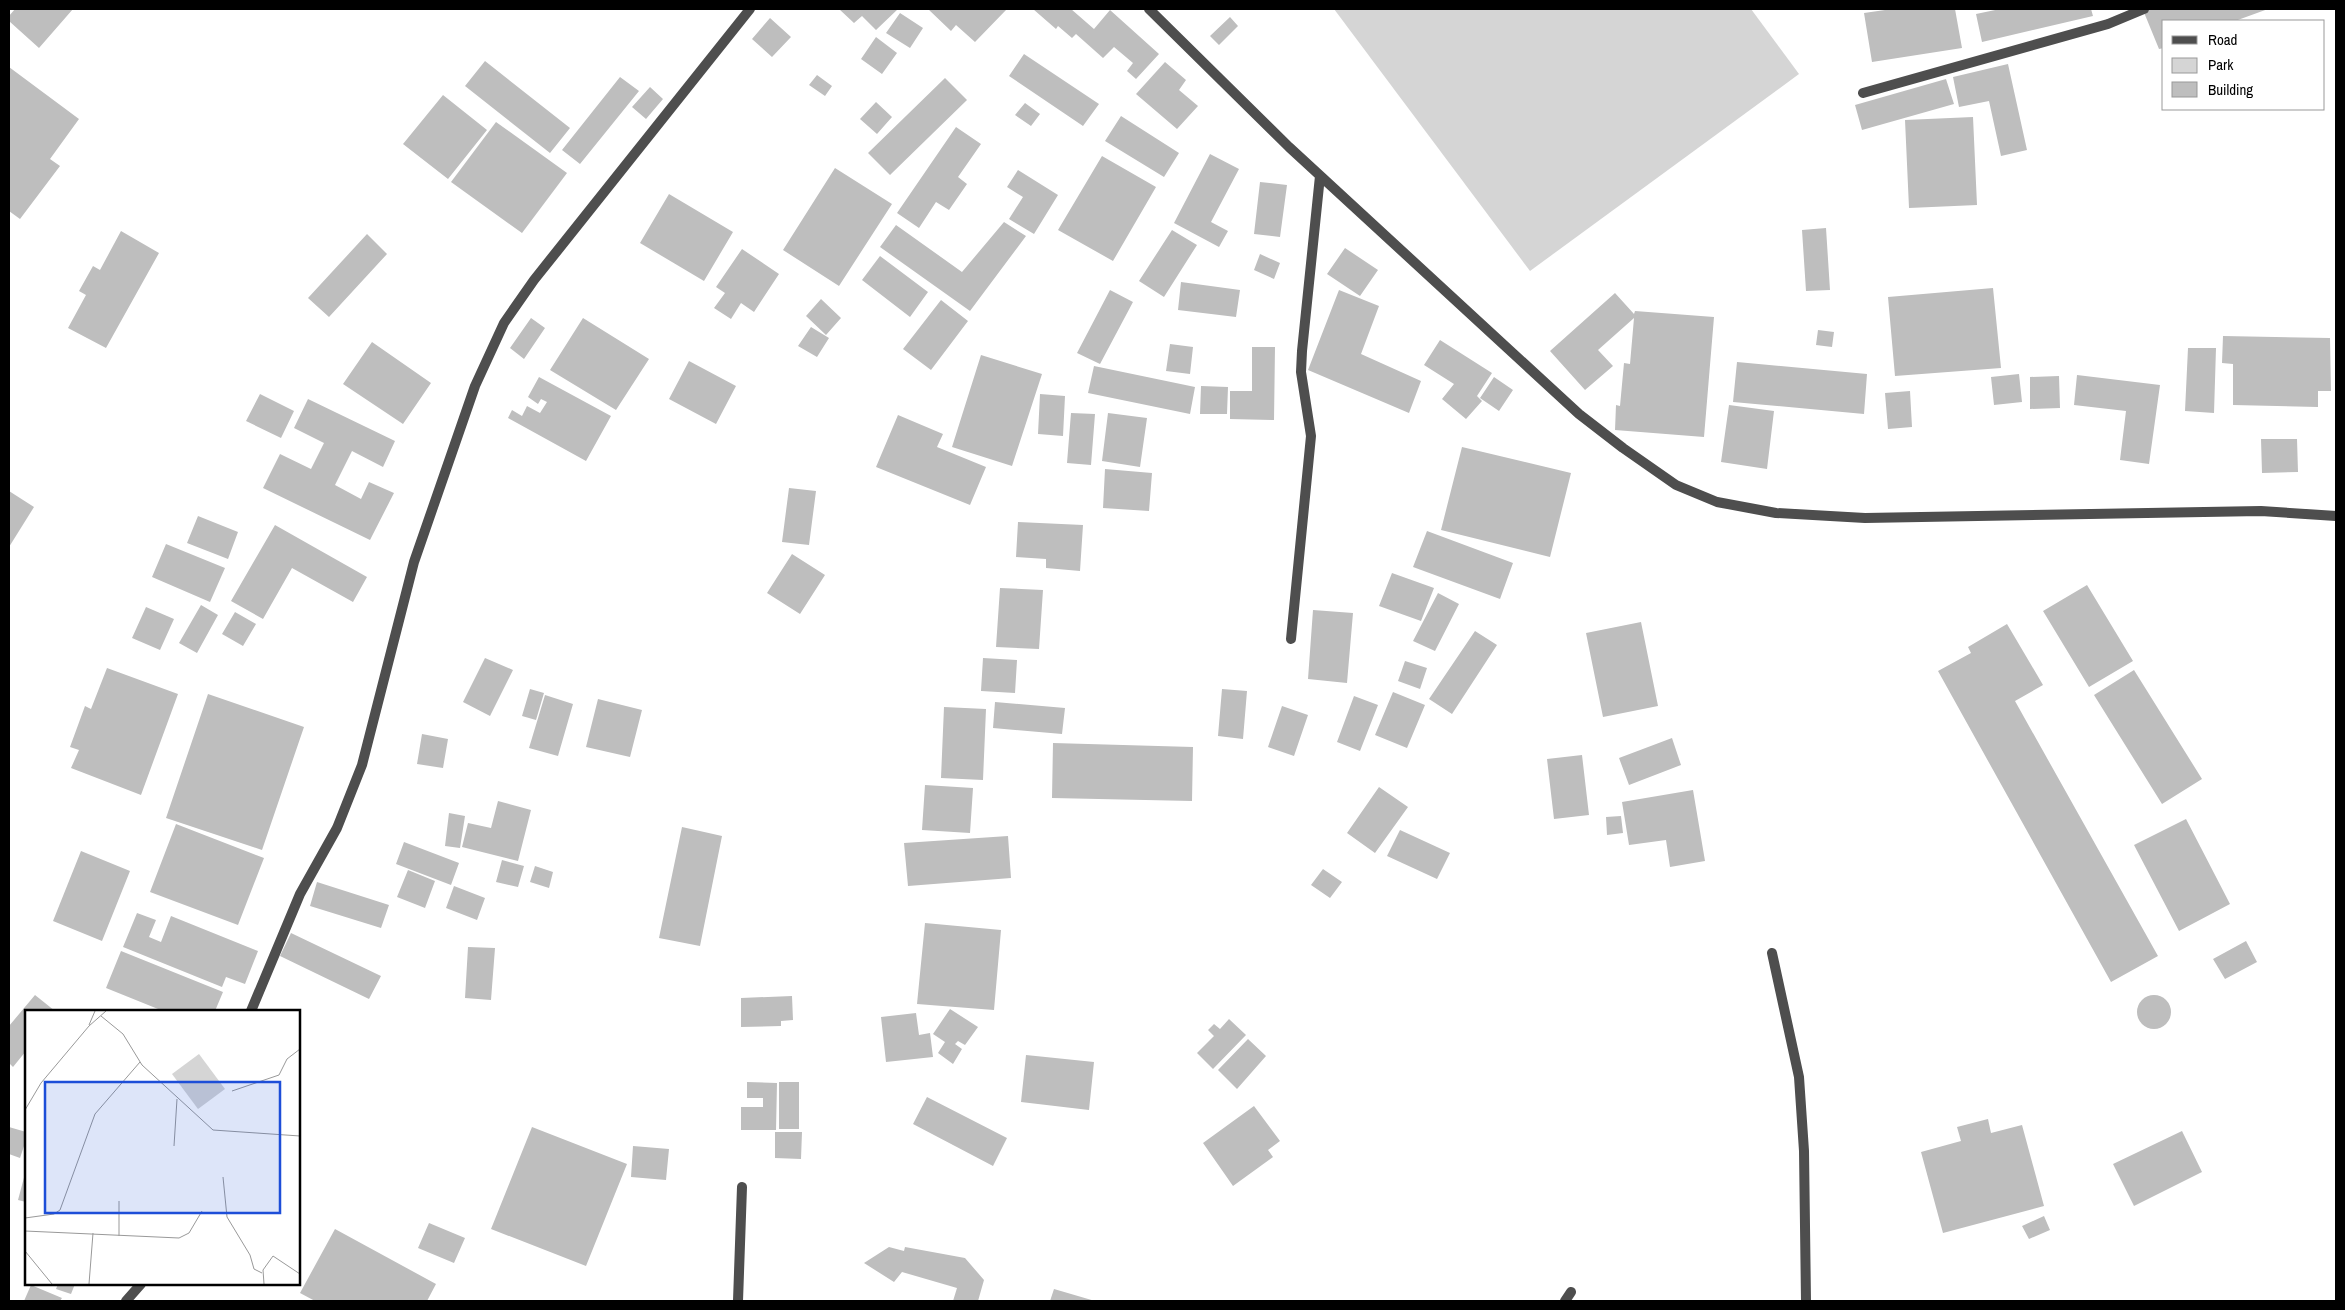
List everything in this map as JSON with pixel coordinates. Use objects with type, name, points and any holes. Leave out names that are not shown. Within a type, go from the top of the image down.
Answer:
[{"type":"street","points":[[251,1010],[300,894],[337,828],[362,765],[414,562],[475,386],[504,324],[534,280],[750,9]]},
{"type":"street","points":[[1149,9],[1320,176],[1579,414],[1622,448],[1676,485],[1717,502],[1776,513],[1865,518],[2261,511],[2336,516]]},
{"type":"street","points":[[1863,93],[2108,24],[2144,9]]},
{"type":"street","points":[[1291,639],[1311,436],[1301,372],[1320,176]]},
{"type":"street","points":[[1772,953],[1799,1077],[1804,1151],[1806,1301]]},
{"type":"street","points":[[738,1301],[742,1187]]},
{"type":"street","points":[[126,1301],[141,1285]]},
{"type":"green space","points":[[1334,9],[1751,9],[1799,74],[1530,271]]},
{"type":"building","points":[[15,9],[73,9],[39,48],[9,21],[9,16]]},
{"type":"building","points":[[839,9],[898,9],[876,30],[862,16],[854,23]]},
{"type":"building","points":[[928,9],[1007,9],[975,42],[956,25],[951,31]]},
{"type":"building","points":[[1033,9],[1071,9],[1094,29],[1110,10],[1159,54],[1136,79],[1127,71],[1133,63],[1114,47],[1103,58],[1076,34],[1072,38],[1058,26],[1056,29]]},
{"type":"building","points":[[1892,9],[1955,9],[1962,48],[1872,62],[1864,13]]},
{"type":"building","points":[[2000,9],[2091,9],[2093,16],[1982,42],[1976,14]]},
{"type":"building","points":[[2268,9],[2238,20],[2162,20],[2162,48],[2159,49],[2143,10]]},
{"type":"building","points":[[900,13],[923,28],[910,48],[886,33]]},
{"type":"building","points":[[1230,17],[1238,26],[1219,45],[1210,36]]},
{"type":"building","points":[[770,18],[791,37],[772,57],[752,39]]},
{"type":"building","points":[[876,37],[897,53],[882,74],[861,59]]},
{"type":"building","points":[[1024,54],[1099,104],[1083,126],[1009,76]]},
{"type":"building","points":[[485,61],[570,128],[550,153],[465,86]]},
{"type":"building","points":[[1165,62],[1186,80],[1179,90],[1198,106],[1177,129],[1136,94]]},
{"type":"building","points":[[2008,64],[2027,150],[2001,156],[1989,101],[1959,107],[1953,77]]},
{"type":"building","points":[[9,67],[79,119],[50,159],[60,166],[20,219],[9,211]]},
{"type":"building","points":[[817,75],[832,86],[825,96],[809,85]]},
{"type":"building","points":[[620,77],[639,91],[580,164],[562,150]]},
{"type":"building","points":[[945,78],[967,100],[890,175],[868,153]]},
{"type":"building","points":[[1946,79],[1954,104],[1862,130],[1855,105]]},
{"type":"building","points":[[650,87],[663,99],[646,119],[632,107]]},
{"type":"building","points":[[443,95],[487,130],[448,179],[403,144]]},
{"type":"building","points":[[876,102],[892,117],[877,134],[860,119]]},
{"type":"building","points":[[1025,103],[1040,114],[1031,126],[1015,115]]},
{"type":"building","points":[[1121,116],[1179,153],[1164,177],[1105,141]]},
{"type":"building","points":[[1973,117],[1977,205],[1909,208],[1905,120]]},
{"type":"building","points":[[496,122],[567,173],[522,233],[451,182]]},
{"type":"building","points":[[956,127],[981,144],[958,177],[967,184],[949,210],[936,202],[919,228],[897,213]]},
{"type":"building","points":[[1210,154],[1239,169],[1211,222],[1228,231],[1219,247],[1174,223]]},
{"type":"building","points":[[1102,156],[1156,187],[1113,261],[1058,230]]},
{"type":"building","points":[[835,168],[892,204],[839,286],[783,250]]},
{"type":"building","points":[[1018,170],[1058,195],[1034,234],[1009,219],[1023,197],[1007,187]]},
{"type":"building","points":[[1260,182],[1287,185],[1280,237],[1254,234]]},
{"type":"building","points":[[669,194],[733,232],[704,281],[640,243]]},
{"type":"building","points":[[1004,222],[1026,236],[970,311],[880,247],[896,225],[962,272]]},
{"type":"building","points":[[1826,228],[1830,290],[1806,291],[1802,230]]},
{"type":"building","points":[[1172,230],[1197,245],[1164,297],[1139,281]]},
{"type":"building","points":[[121,231],[159,253],[106,348],[68,328],[86,295],[79,291],[93,266],[100,270]]},
{"type":"building","points":[[367,234],[387,254],[329,317],[308,298]]},
{"type":"building","points":[[1345,248],[1378,270],[1360,296],[1327,274]]},
{"type":"building","points":[[742,249],[779,274],[754,312],[741,303],[731,319],[714,308],[725,293],[716,287]]},
{"type":"building","points":[[1260,254],[1280,263],[1274,279],[1254,270]]},
{"type":"building","points":[[880,256],[928,292],[910,317],[862,280]]},
{"type":"building","points":[[1181,282],[1240,290],[1236,317],[1178,310]]},
{"type":"building","points":[[1993,288],[2001,368],[1895,376],[1888,297]]},
{"type":"building","points":[[1110,290],[1133,302],[1100,364],[1077,353]]},
{"type":"building","points":[[1339,290],[1379,306],[1361,354],[1421,381],[1409,413],[1308,370]]},
{"type":"building","points":[[1615,293],[1634,314],[1635,311],[1714,317],[1704,437],[1615,430],[1616,405],[1620,406],[1624,363],[1630,364],[1634,318],[1598,350],[1613,366],[1585,390],[1550,351]]},
{"type":"building","points":[[821,299],[841,318],[826,335],[806,316]]},
{"type":"building","points":[[941,300],[968,321],[931,370],[903,349]]},
{"type":"building","points":[[531,318],[545,328],[524,359],[510,348]]},
{"type":"building","points":[[583,318],[649,359],[616,410],[550,370]]},
{"type":"building","points":[[811,327],[829,338],[817,357],[798,346]]},
{"type":"building","points":[[1818,330],[1834,332],[1832,347],[1816,345]]},
{"type":"building","points":[[2223,336],[2330,338],[2331,391],[2318,391],[2318,407],[2233,405],[2233,364],[2222,363]]},
{"type":"building","points":[[1440,340],[1492,373],[1477,396],[1482,401],[1466,419],[1442,399],[1454,384],[1424,365]]},
{"type":"building","points":[[372,342],[431,383],[403,424],[343,384]]},
{"type":"building","points":[[1170,344],[1193,347],[1190,374],[1166,371]]},
{"type":"building","points":[[1252,347],[1275,347],[1274,420],[1230,419],[1230,391],[1252,391]]},
{"type":"building","points":[[2188,348],[2216,348],[2214,413],[2185,411]]},
{"type":"building","points":[[981,355],[1042,374],[1012,466],[952,447]]},
{"type":"building","points":[[689,361],[736,386],[716,424],[669,399]]},
{"type":"building","points":[[1737,362],[1867,374],[1864,414],[1733,402]]},
{"type":"building","points":[[1094,366],[1195,387],[1190,414],[1088,393]]},
{"type":"building","points":[[2019,374],[2022,402],[1994,405],[1991,377]]},
{"type":"building","points":[[2077,375],[2160,385],[2149,464],[2120,460],[2126,411],[2074,405]]},
{"type":"building","points":[[2059,376],[2060,408],[2030,409],[2030,377]]},
{"type":"building","points":[[539,377],[611,416],[586,461],[508,418],[512,410],[522,416],[527,406],[540,413],[547,402],[541,399],[538,404],[528,397]]},
{"type":"building","points":[[1494,377],[1513,390],[1499,411],[1480,398]]},
{"type":"building","points":[[1201,386],[1228,387],[1227,414],[1200,414]]},
{"type":"building","points":[[1910,391],[1912,427],[1888,429],[1885,393]]},
{"type":"building","points":[[260,394],[294,411],[281,438],[246,421]]},
{"type":"building","points":[[1040,394],[1065,396],[1063,436],[1038,434]]},
{"type":"building","points":[[308,399],[395,441],[383,467],[352,451],[335,485],[361,499],[369,482],[394,493],[370,540],[263,488],[280,454],[311,469],[324,443],[294,428]]},
{"type":"building","points":[[1729,405],[1774,411],[1767,469],[1721,462]]},
{"type":"building","points":[[1071,413],[1095,414],[1091,465],[1067,463]]},
{"type":"building","points":[[1108,413],[1147,418],[1140,467],[1102,461]]},
{"type":"building","points":[[898,415],[943,434],[937,447],[986,467],[970,505],[876,467]]},
{"type":"building","points":[[2261,439],[2297,439],[2298,472],[2262,473]]},
{"type":"building","points":[[1462,447],[1571,473],[1550,557],[1441,530]]},
{"type":"building","points":[[1105,469],[1152,473],[1149,511],[1103,508]]},
{"type":"building","points":[[789,488],[816,491],[809,545],[782,542]]},
{"type":"building","points":[[9,491],[34,507],[9,547]]},
{"type":"building","points":[[198,516],[238,532],[228,559],[187,543]]},
{"type":"building","points":[[1018,522],[1083,525],[1080,571],[1046,568],[1046,559],[1016,557]]},
{"type":"building","points":[[275,525],[367,577],[353,602],[292,568],[263,619],[231,601]]},
{"type":"building","points":[[1427,531],[1513,563],[1500,599],[1413,567]]},
{"type":"building","points":[[166,544],[225,568],[210,602],[152,577]]},
{"type":"building","points":[[792,554],[825,575],[800,614],[767,593]]},
{"type":"building","points":[[1392,573],[1434,588],[1421,621],[1379,606]]},
{"type":"building","points":[[2087,585],[2133,661],[2089,687],[2043,611]]},
{"type":"building","points":[[1000,588],[1043,590],[1039,649],[996,647]]},
{"type":"building","points":[[1438,593],[1459,604],[1435,651],[1413,641]]},
{"type":"building","points":[[201,605],[218,615],[197,653],[179,643]]},
{"type":"building","points":[[146,607],[174,619],[160,650],[132,638]]},
{"type":"building","points":[[1313,610],[1353,613],[1347,683],[1308,679]]},
{"type":"building","points":[[235,612],[256,624],[243,646],[222,634]]},
{"type":"building","points":[[1641,622],[1658,706],[1603,717],[1586,633]]},
{"type":"building","points":[[2007,624],[2043,685],[2015,701],[2158,956],[2111,982],[1938,671],[1971,653],[1968,647]]},
{"type":"building","points":[[1475,631],[1497,645],[1452,714],[1429,699]]},
{"type":"building","points":[[485,658],[513,670],[490,716],[463,702]]},
{"type":"building","points":[[983,658],[1017,660],[1015,693],[981,691]]},
{"type":"building","points":[[1405,661],[1427,668],[1420,689],[1398,681]]},
{"type":"building","points":[[107,668],[178,694],[141,795],[71,768],[79,750],[70,747],[85,706],[91,709]]},
{"type":"building","points":[[2134,670],[2202,779],[2162,804],[2094,695]]},
{"type":"building","points":[[530,689],[544,693],[536,720],[522,716]]},
{"type":"building","points":[[1222,689],[1247,691],[1243,739],[1218,736]]},
{"type":"building","points":[[1393,692],[1425,705],[1407,748],[1375,735]]},
{"type":"building","points":[[208,694],[304,727],[262,850],[166,818]]},
{"type":"building","points":[[545,695],[573,704],[558,756],[529,748]]},
{"type":"building","points":[[1354,696],[1378,705],[1360,751],[1337,742]]},
{"type":"building","points":[[598,699],[642,710],[630,757],[586,747]]},
{"type":"building","points":[[995,702],[1065,708],[1062,734],[993,728]]},
{"type":"building","points":[[1282,706],[1308,715],[1294,756],[1268,747]]},
{"type":"building","points":[[944,707],[986,709],[983,780],[941,778]]},
{"type":"building","points":[[422,734],[448,739],[443,768],[417,764]]},
{"type":"building","points":[[1672,738],[1681,765],[1629,785],[1619,758]]},
{"type":"building","points":[[1053,743],[1193,747],[1192,801],[1052,798]]},
{"type":"building","points":[[1582,755],[1589,815],[1554,819],[1547,759]]},
{"type":"building","points":[[925,785],[973,788],[970,833],[922,830]]},
{"type":"building","points":[[1379,787],[1408,807],[1375,853],[1347,833]]},
{"type":"building","points":[[1693,790],[1705,861],[1670,867],[1666,840],[1629,845],[1622,802]]},
{"type":"building","points":[[498,801],[531,810],[518,861],[462,847],[468,823],[491,828]]},
{"type":"building","points":[[449,813],[465,816],[460,848],[445,846]]},
{"type":"building","points":[[1621,816],[1623,833],[1607,835],[1606,817]]},
{"type":"building","points":[[2186,819],[2230,904],[2179,931],[2134,845]]},
{"type":"building","points":[[176,824],[264,858],[238,925],[150,892]]},
{"type":"building","points":[[682,827],[722,836],[700,946],[659,938]]},
{"type":"building","points":[[1400,830],[1450,853],[1437,879],[1387,856]]},
{"type":"building","points":[[1008,836],[1011,878],[908,886],[904,843]]},
{"type":"building","points":[[404,842],[459,863],[451,885],[396,864]]},
{"type":"building","points":[[81,851],[130,871],[102,941],[53,921]]},
{"type":"building","points":[[502,860],[524,866],[518,887],[496,882]]},
{"type":"building","points":[[535,866],[553,872],[549,888],[530,882]]},
{"type":"building","points":[[1323,869],[1342,882],[1330,898],[1311,885]]},
{"type":"building","points":[[408,870],[435,881],[425,908],[397,897]]},
{"type":"building","points":[[317,882],[389,905],[381,928],[310,906]]},
{"type":"building","points":[[454,886],[485,898],[477,920],[446,908]]},
{"type":"building","points":[[137,913],[156,920],[149,937],[161,942],[171,916],[258,951],[245,984],[226,977],[222,987],[123,947]]},
{"type":"building","points":[[925,923],[1001,930],[994,1010],[917,1004]]},
{"type":"building","points":[[291,933],[381,976],[369,999],[280,956]]},
{"type":"building","points":[[2246,941],[2257,962],[2225,979],[2213,959]]},
{"type":"building","points":[[468,947],[495,948],[491,1000],[465,998]]},
{"type":"building","points":[[121,951],[223,992],[215,1010],[161,1010],[106,988]]},
{"type":"building","points":[[35,995],[54,1010],[25,1010],[25,1052],[13,1067],[9,1063],[9,1026]]},
{"type":"building","points":[[2154,995],[2161,996],[2166,1000],[2170,1005],[2170,1019],[2166,1024],[2161,1028],[2154,1029],[2147,1028],[2142,1024],[2138,1019],[2137,1012],[2138,1005],[2142,1000],[2147,996]]},
{"type":"building","points":[[792,996],[793,1020],[781,1021],[781,1026],[741,1027],[741,998]]},
{"type":"building","points":[[950,1009],[978,1027],[965,1045],[958,1041],[955,1044],[962,1049],[953,1064],[938,1053],[945,1042],[933,1034]]},
{"type":"building","points":[[916,1013],[919,1035],[930,1033],[933,1057],[886,1062],[881,1017]]},
{"type":"building","points":[[1229,1019],[1246,1035],[1213,1069],[1197,1053],[1214,1036],[1208,1030],[1214,1024],[1220,1029]]},
{"type":"building","points":[[1248,1039],[1266,1056],[1237,1089],[1218,1070]]},
{"type":"building","points":[[1026,1055],[1094,1062],[1089,1110],[1021,1102]]},
{"type":"building","points":[[747,1082],[777,1083],[776,1130],[741,1130],[741,1107],[763,1107],[763,1098],[747,1098]]},
{"type":"building","points":[[779,1082],[799,1082],[799,1129],[779,1129]]},
{"type":"building","points":[[927,1097],[1007,1138],[993,1166],[913,1124]]},
{"type":"building","points":[[1254,1106],[1280,1141],[1268,1150],[1273,1157],[1233,1186],[1203,1143]]},
{"type":"building","points":[[1988,1119],[1991,1133],[2022,1125],[2044,1206],[1943,1233],[1921,1152],[1961,1141],[1957,1127]]},
{"type":"building","points":[[9,1127],[25,1132],[25,1143],[20,1158],[9,1154]]},
{"type":"building","points":[[532,1127],[627,1164],[586,1266],[491,1229]]},
{"type":"building","points":[[2182,1131],[2202,1172],[2134,1206],[2113,1164]]},
{"type":"building","points":[[775,1132],[802,1132],[801,1159],[775,1158]]},
{"type":"building","points":[[633,1146],[669,1149],[666,1180],[631,1177]]},
{"type":"building","points":[[25,1174],[25,1202],[18,1200]]},
{"type":"building","points":[[2044,1216],[2050,1230],[2029,1239],[2022,1226]]},
{"type":"building","points":[[429,1223],[465,1238],[454,1263],[418,1248]]},
{"type":"building","points":[[335,1229],[436,1284],[427,1301],[315,1301],[300,1293]]},
{"type":"building","points":[[889,1247],[904,1251],[905,1247],[965,1258],[984,1280],[978,1301],[953,1301],[957,1288],[902,1272],[894,1282],[864,1263]]},
{"type":"building","points":[[31,1285],[62,1298],[60,1301],[24,1301]]},
{"type":"building","points":[[58,1285],[75,1285],[71,1294],[56,1289]]},
{"type":"building","points":[[1054,1289],[1095,1301],[1050,1301]]}]
